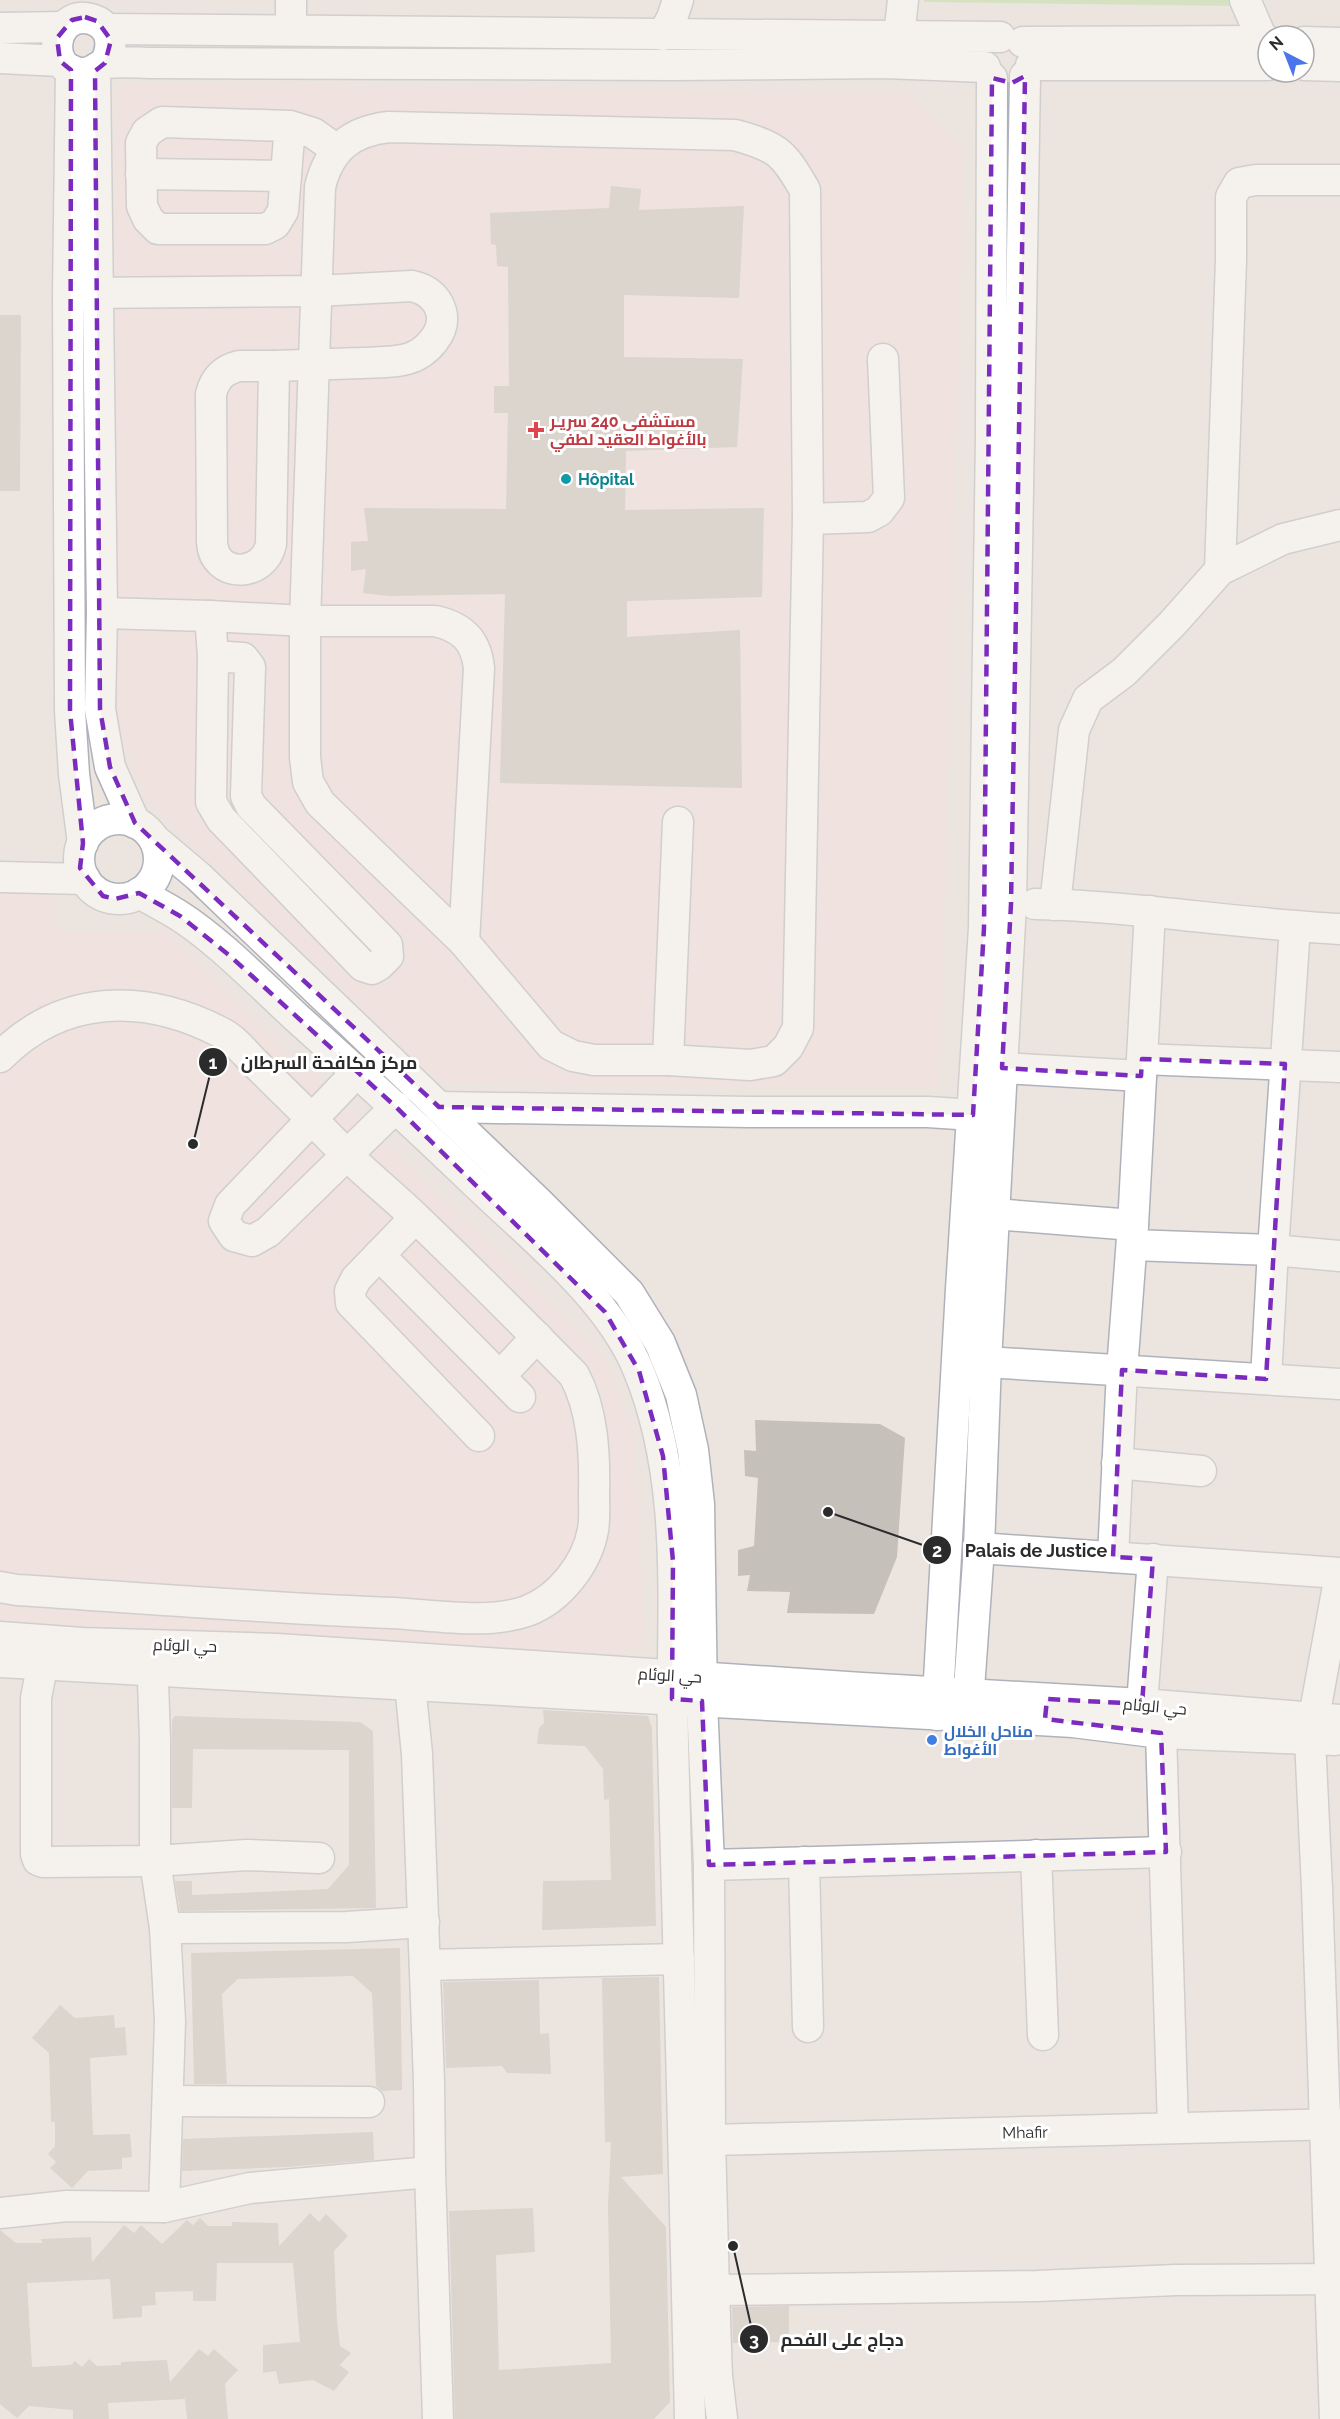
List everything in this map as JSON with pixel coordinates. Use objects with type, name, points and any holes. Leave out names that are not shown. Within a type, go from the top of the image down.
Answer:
[{"type":"street","points":[[291,0],[291,30]]},
{"type":"street","points":[[663,35],[679,0]]},
{"type":"street","points":[[679,0],[693,35]]},
{"type":"street","points":[[899,36],[903,0]]},
{"type":"street","points":[[1245,0],[1256,29]]},
{"type":"street","points":[[83,66],[111,52],[111,40],[84,16]]},
{"type":"street","points":[[83,66],[56,51],[57,38],[84,16]]},
{"type":"street","points":[[0,28],[84,16],[291,30],[899,36],[1020,55],[1256,53]]},
{"type":"street","points":[[1316,42],[1340,43]]},
{"type":"street","points":[[967,1706],[979,1548],[986,1362],[1002,1068],[991,435],[988,72],[984,58],[986,49],[1020,55]]},
{"type":"street","points":[[0,58],[83,66],[280,62],[674,65],[885,63],[988,72],[998,82],[1012,83],[1020,55]]},
{"type":"street","points":[[937,1703],[984,928],[998,904],[1020,55]]},
{"type":"street","points":[[83,66],[99,293],[102,613],[100,709],[110,767],[144,831],[158,850],[159,863],[149,885],[139,893],[115,899],[103,896],[93,889],[80,868],[79,855],[83,843],[94,828],[111,820],[123,819],[144,831],[199,877],[538,1202],[629,1293],[660,1343],[681,1395],[693,1450],[699,1504],[702,1689],[709,1865],[710,2140],[717,2376],[722,2419]]},
{"type":"street","points":[[83,66],[68,294],[70,711],[74,774],[83,843]]},
{"type":"street","points":[[1316,66],[1340,66]]},
{"type":"street","points":[[290,126],[283,211],[275,224],[265,229],[158,229],[147,219],[142,206],[141,143],[147,132],[162,122],[290,126],[312,133],[337,150]]},
{"type":"street","points":[[401,127],[735,135],[765,143],[788,160],[805,190],[808,519],[798,1028],[788,1047],[774,1061],[750,1065],[668,1060],[594,1060],[573,1056],[551,1045],[464,942],[320,803],[308,782],[306,757],[305,621],[316,291],[320,187],[323,173],[337,150],[361,133],[375,129],[401,127]]},
{"type":"street","points":[[141,174],[286,176]]},
{"type":"street","points":[[1220,570],[1231,260],[1231,197],[1239,183],[1256,180],[1340,180]]},
{"type":"street","points":[[68,294],[316,291],[412,286],[427,291],[438,302],[442,318],[440,329],[428,348],[408,359],[231,368],[223,372],[213,386],[212,394],[213,550],[216,557],[228,567],[246,569],[255,567],[264,561],[269,553],[274,366]]},
{"type":"street","points":[[808,519],[868,517],[879,511],[890,498],[883,359]]},
{"type":"street","points":[[1055,905],[1074,730],[1088,699],[1132,664],[1172,624],[1220,570],[1283,539],[1340,525]]},
{"type":"street","points":[[102,613],[305,621],[435,621],[450,624],[465,634],[477,652],[479,668],[464,942]]},
{"type":"street","points":[[210,616],[213,656],[211,802],[221,819],[363,966],[372,969],[380,965],[388,956],[387,945],[251,806],[246,796],[250,666],[243,658],[213,656]]},
{"type":"street","points":[[668,1060],[678,822]]},
{"type":"street","points":[[0,877],[85,879]]},
{"type":"street","points":[[139,893],[180,916],[230,956],[396,1107],[546,1249],[605,1312],[633,1357],[651,1404],[669,1496],[673,1561],[672,1687],[690,2419]]},
{"type":"street","points":[[998,904],[1150,911],[1295,927],[1340,929]]},
{"type":"street","points":[[1113,1557],[1150,911]]},
{"type":"street","points":[[1266,1379],[1295,927]]},
{"type":"street","points":[[0,1057],[13,1044],[40,1026],[96,1006],[125,1004],[178,1013],[225,1034],[574,1375],[586,1407],[591,1430],[594,1468],[593,1529],[585,1558],[568,1581],[555,1593],[529,1611],[501,1617],[235,1604],[0,1587]]},
{"type":"street","points":[[1002,1068],[1141,1068],[1285,1064],[1340,1067]]},
{"type":"street","points":[[357,1072],[230,1204],[224,1221],[234,1236],[252,1241],[268,1232],[396,1107]]},
{"type":"street","points":[[439,1107],[749,1112],[928,1112],[973,1115]]},
{"type":"street","points":[[994,1215],[1132,1235],[1340,1256]]},
{"type":"street","points":[[415,1218],[356,1279],[350,1291],[351,1303],[479,1436]]},
{"type":"street","points":[[380,1255],[510,1386],[537,1337]]},
{"type":"street","points":[[986,1362],[1340,1384]]},
{"type":"street","points":[[1118,1462],[1201,1471]]},
{"type":"street","points":[[979,1548],[1340,1574],[1321,1726],[1329,1888],[1335,2419]]},
{"type":"street","points":[[1142,1704],[1153,1559]]},
{"type":"street","name":"حي الوئام","points":[[0,1637],[45,1652]]},
{"type":"street","name":"حي الوئام","points":[[0,1662],[45,1652],[152,1657],[277,1649],[408,1671],[937,1703],[1161,1733],[1321,1726]]},
{"type":"street","points":[[45,1652],[36,1698],[36,1854],[39,1860],[43,1862],[155,1861],[247,1855],[319,1858]]},
{"type":"street","points":[[152,1657],[155,1861],[165,1928],[170,2021],[164,2207]]},
{"type":"street","points":[[408,1671],[417,1754],[424,1922],[438,2419]]},
{"type":"street","name":"حي الوئام","points":[[967,1706],[1142,1704],[1321,1726],[1340,1740]]},
{"type":"street","points":[[1161,1733],[1173,2128]]},
{"type":"street","points":[[709,1865],[1166,1852]]},
{"type":"street","points":[[1036,1855],[1043,2035]]},
{"type":"street","points":[[804,1862],[808,2027]]},
{"type":"street","points":[[165,1928],[347,1927],[424,1922]]},
{"type":"street","points":[[425,1965],[679,1959]]},
{"type":"street","points":[[168,2101],[369,2102]]},
{"type":"street","name":"Mhafir","points":[[710,2140],[1333,2124]]},
{"type":"street","points":[[0,2213],[67,2206],[164,2207],[250,2188],[430,2172]]},
{"type":"street","points":[[714,2290],[1037,2286],[1176,2280],[1335,2278]]},
{"type":"highlighted area","points":[[85,17],[97,21],[111,40],[105,63],[95,71],[100,709],[110,767],[135,823],[439,1107],[973,1115],[984,928],[992,78],[1012,83],[1025,76],[1011,904],[1002,1068],[1141,1076],[1142,1059],[1285,1064],[1266,1379],[1122,1370],[1113,1557],[1153,1559],[1142,1704],[1047,1699],[1045,1719],[1161,1733],[1166,1852],[709,1865],[702,1701],[672,1699],[673,1561],[663,1456],[639,1371],[605,1312],[396,1107],[230,956],[180,916],[139,893],[115,899],[103,896],[80,868],[83,843],[70,711],[71,70],[60,61],[57,38],[72,20]]},
{"type":"shaded area","name":"مستشفى 240 سريـر بالأغواط العقيد لطفي","points":[[117,83],[909,94],[964,152],[940,1088],[441,1084],[157,812],[137,780],[113,708]]},
{"type":"shaded area","points":[[0,890],[52,890],[58,932],[167,931],[603,1355],[634,1430],[645,1637],[617,1656],[0,1623]]},
{"type":"green space","points":[[924,0],[1234,0],[1237,6],[924,2]]},
{"type":"building","name":"Hôpital","points":[[611,186],[641,189],[639,210],[744,206],[739,298],[624,295],[624,357],[743,359],[737,447],[626,451],[625,510],[764,508],[762,597],[627,601],[627,637],[740,630],[742,788],[500,783],[505,594],[389,596],[363,593],[366,569],[351,571],[351,542],[368,541],[364,508],[506,509],[508,413],[494,413],[494,386],[509,386],[508,267],[497,266],[496,245],[491,244],[490,213],[609,208]]},
{"type":"building","points":[[0,315],[21,315],[20,491],[0,491]]},
{"type":"building","points":[[755,1420],[880,1424],[905,1438],[897,1557],[874,1614],[787,1613],[790,1592],[747,1591],[750,1575],[738,1576],[738,1550],[754,1546],[758,1478],[745,1476],[744,1450],[756,1451]]},
{"type":"building","points":[[543,1710],[648,1716],[652,1728],[656,1926],[542,1930],[543,1881],[611,1880],[609,1799],[604,1800],[603,1769],[585,1746],[537,1744],[539,1728],[544,1723]]},
{"type":"building","points":[[175,1716],[360,1722],[373,1731],[376,1908],[180,1911],[175,1881],[192,1881],[192,1895],[328,1889],[349,1865],[349,1750],[193,1749],[192,1808],[172,1808],[172,1720]]},
{"type":"building","points":[[400,1948],[402,2090],[382,2091],[376,2086],[372,1993],[353,1976],[238,1979],[222,1994],[227,2084],[194,2084],[191,1953]]},
{"type":"building","points":[[659,1977],[663,2174],[621,2177],[666,2227],[670,2402],[654,2419],[455,2419],[449,2211],[533,2208],[535,2252],[496,2255],[499,2370],[611,2363],[608,2206],[611,2142],[605,2142],[602,1978]]},
{"type":"building","points":[[539,1980],[540,2034],[549,2033],[551,2074],[507,2073],[502,2066],[446,2068],[443,1982]]},
{"type":"building","points":[[60,2005],[75,2018],[114,2015],[115,2028],[125,2027],[127,2055],[90,2058],[93,2135],[130,2134],[132,2157],[122,2158],[122,2169],[88,2171],[72,2188],[50,2168],[56,2162],[48,2154],[55,2146],[55,2122],[51,2122],[49,2053],[32,2038]]},
{"type":"building","points":[[373,2132],[374,2160],[286,2167],[182,2171],[183,2139]]},
{"type":"building","points":[[310,2213],[319,2222],[326,2214],[348,2236],[334,2251],[340,2346],[351,2353],[340,2365],[349,2372],[334,2391],[313,2380],[279,2384],[276,2371],[263,2373],[263,2345],[300,2342],[293,2263],[217,2263],[216,2301],[193,2301],[193,2291],[155,2292],[156,2305],[142,2306],[142,2317],[113,2319],[110,2279],[27,2283],[32,2367],[71,2365],[75,2361],[82,2367],[89,2359],[97,2366],[121,2365],[121,2362],[167,2360],[170,2382],[199,2349],[208,2356],[214,2349],[238,2370],[225,2384],[228,2419],[187,2419],[185,2399],[108,2403],[109,2419],[73,2419],[73,2410],[29,2406],[17,2418],[0,2404],[0,2230],[16,2243],[42,2243],[41,2239],[91,2237],[92,2262],[124,2225],[134,2233],[141,2225],[162,2244],[187,2220],[193,2225],[200,2218],[208,2226],[232,2226],[232,2222],[278,2223],[279,2246]]},
{"type":"building","points":[[789,2306],[789,2342],[733,2343],[732,2307]]},
{"type":"place","name":"مستشفى 240 سريـر بالأغواط العقيد لطفي","points":[[536,430]]},
{"type":"place","name":"Hôpital","points":[[566,479]]},
{"type":"place","name":"مركز مكافحة السرطان","points":[[193,1144]]},
{"type":"place","name":"Palais de Justice","points":[[828,1512]]},
{"type":"place","name":"مناحل الخلال الأغواط","points":[[932,1740]]},
{"type":"place","name":"دجاج على الفحم","points":[[733,2246]]}]
